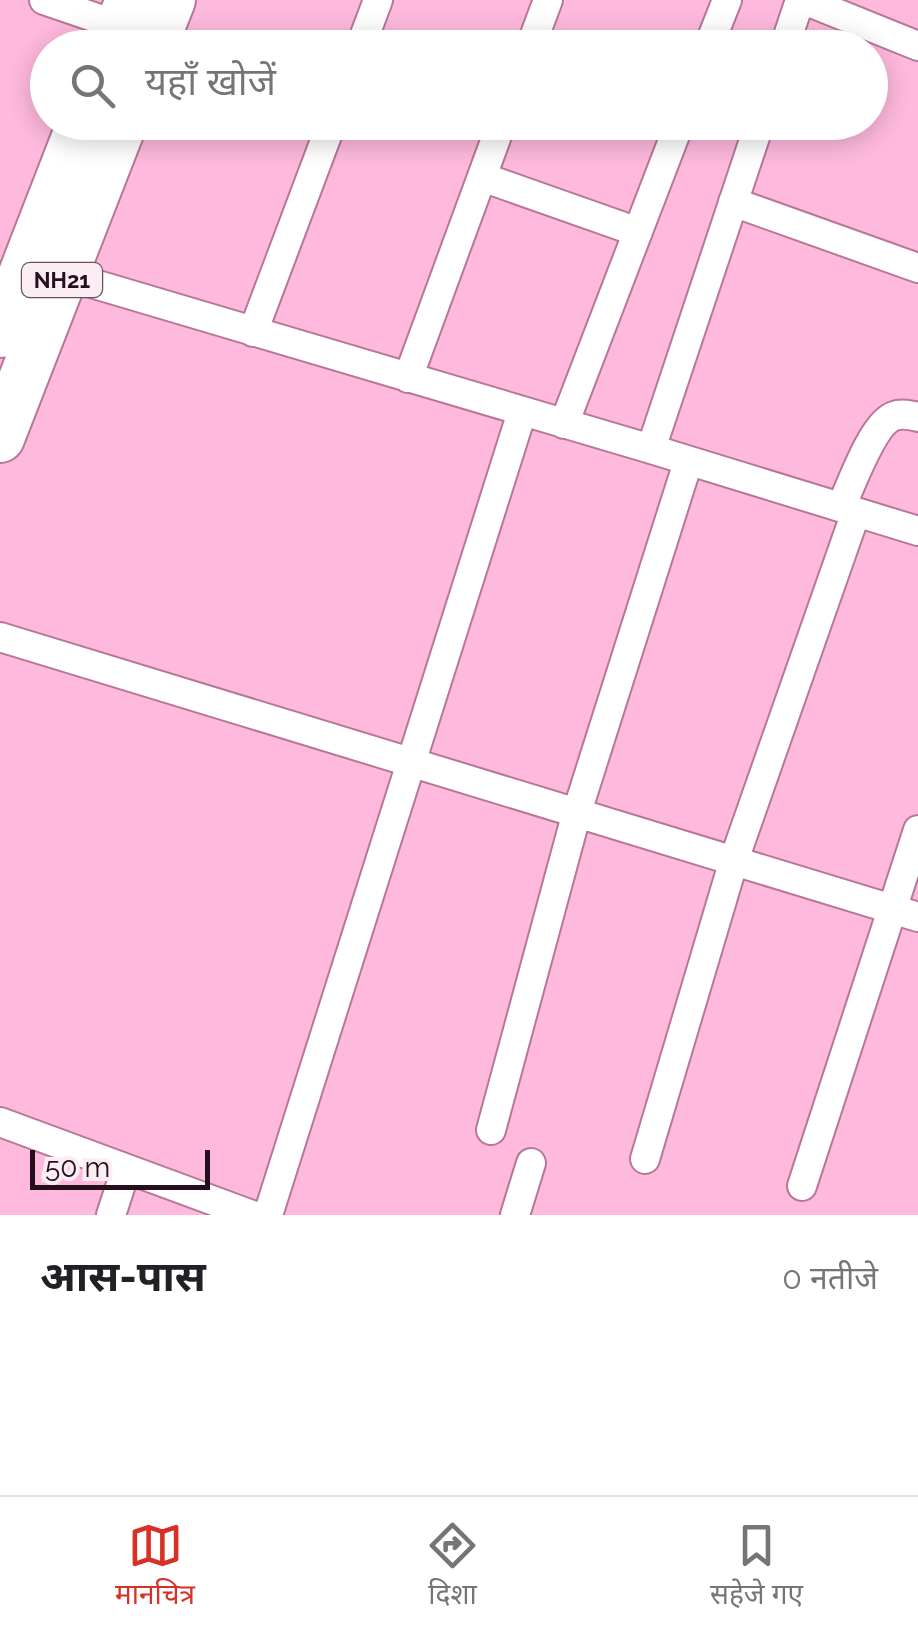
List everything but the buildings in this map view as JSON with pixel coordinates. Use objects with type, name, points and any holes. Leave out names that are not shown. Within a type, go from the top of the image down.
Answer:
[{"type":"highway","points":[[142,30],[170,0]]},
{"type":"highway","name":"NH21","points":[[0,333],[75,140]]},
{"type":"highway","name":"NH21","points":[[0,438],[116,140]]},
{"type":"street","points":[[44,0],[122,30]]},
{"type":"street","points":[[367,30],[378,0]]},
{"type":"street","points":[[537,30],[548,0]]},
{"type":"street","points":[[715,30],[726,0]]},
{"type":"street","points":[[791,30],[802,0],[877,30]]},
{"type":"street","points":[[888,35],[914,45],[918,16]]},
{"type":"street","points":[[253,332],[325,140]]},
{"type":"street","points":[[408,378],[495,140]]},
{"type":"street","points":[[564,424],[673,140]]},
{"type":"street","points":[[651,449],[754,140]]},
{"type":"street","points":[[482,177],[638,232]]},
{"type":"street","points":[[733,202],[918,268]]},
{"type":"street","points":[[64,276],[918,531]]},
{"type":"street","points":[[268,1215],[522,412]]},
{"type":"street","points":[[644,1160],[734,860],[875,434],[888,419],[902,414],[918,417]]},
{"type":"street","points":[[490,1130],[576,812],[688,462]]},
{"type":"street","points":[[0,636],[905,912]]},
{"type":"street","points":[[802,1186],[905,912],[918,830]]},
{"type":"street","points":[[0,1122],[252,1215]]},
{"type":"street","points":[[514,1215],[531,1163]]},
{"type":"street","points":[[111,1215],[126,1169]]}]
